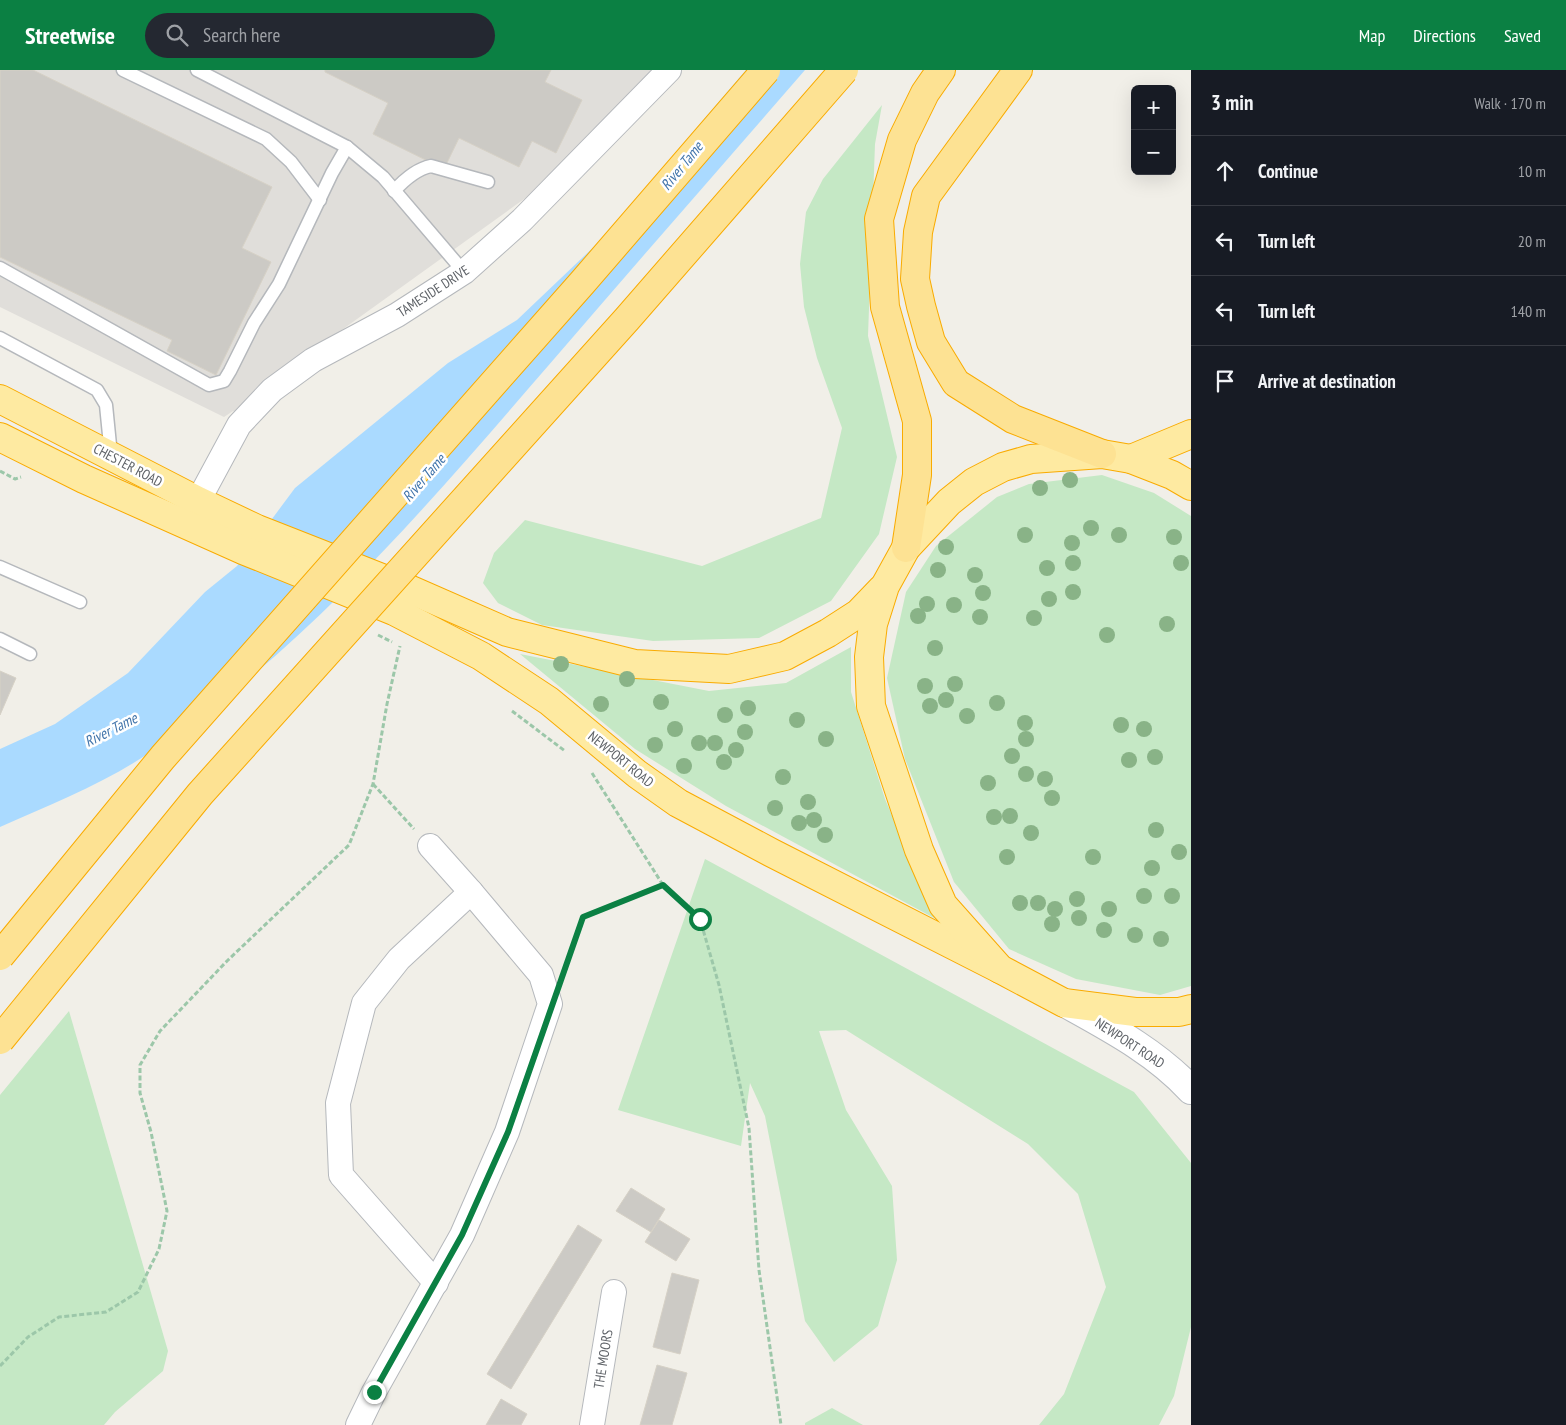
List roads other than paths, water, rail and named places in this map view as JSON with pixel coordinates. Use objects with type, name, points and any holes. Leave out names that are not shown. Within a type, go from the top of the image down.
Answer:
[{"type":"highway","points":[[0,956],[163,757],[582,283],[766,70]]},
{"type":"highway","points":[[0,1040],[200,794],[628,319],[844,70]]},
{"type":"highway","points":[[906,548],[917,474],[917,420],[885,307],[879,219],[902,140],[925,93],[941,70]]},
{"type":"highway","points":[[1018,70],[926,196],[918,232],[915,279],[930,342],[956,383],[1013,419],[1102,454]]},
{"type":"highway","name":"CHESTER ROAD","points":[[0,399],[13,408],[111,455],[198,501],[250,540]]},
{"type":"highway","points":[[1131,458],[1191,434]]},
{"type":"highway","name":"CHESTER ROAD","points":[[2,441],[84,479],[250,540]]},
{"type":"highway","points":[[1000,969],[943,905],[919,850],[884,752],[871,706],[869,657],[873,624],[885,586],[906,548],[949,502],[974,482],[1003,467],[1031,459],[1102,454],[1131,458],[1191,486]]},
{"type":"highway","points":[[250,540],[402,586],[517,635],[635,664],[729,669],[784,656],[828,633],[859,613],[885,586]]},
{"type":"highway","name":"NEWPORT ROAD","points":[[250,540],[481,656],[549,701],[637,774],[678,802],[772,854],[1064,1003]]},
{"type":"highway","points":[[1064,1003],[1136,1012],[1179,1012],[1191,1009]]},
{"type":"main road","name":"NEWPORT ROAD","points":[[1064,1003],[1124,1035],[1175,1074],[1191,1090]]},
{"type":"street","name":"TAMESIDE DRIVE","points":[[198,501],[239,425],[272,390],[313,360],[397,315],[464,272],[522,220],[669,70]]},
{"type":"street","points":[[358,1425],[374,1392],[462,1235],[508,1132],[550,1004],[541,975],[430,846]]},
{"type":"street","points":[[436,1283],[341,1175],[338,1103],[364,1003],[399,959],[471,892]]},
{"type":"street","name":"THE MOORS","points":[[592,1425],[614,1292]]},
{"type":"lane","points":[[124,70],[266,139],[291,162],[320,200]]},
{"type":"lane","points":[[196,70],[211,73],[347,147],[371,165],[464,272]]},
{"type":"lane","points":[[0,268],[166,363],[209,385],[216,385],[224,381],[254,323],[279,284],[347,147]]},
{"type":"lane","points":[[394,191],[404,180],[424,167],[431,166],[488,182]]},
{"type":"lane","points":[[0,338],[97,390],[106,405],[111,455]]},
{"type":"lane","points":[[0,568],[80,602]]},
{"type":"lane","points":[[0,640],[30,654]]},
{"type":"water","name":"River Tame","points":[[746,70],[805,70],[456,472],[360,575],[258,671],[203,715],[146,755],[93,785],[0,827],[0,749],[55,724],[128,673],[205,592],[237,566],[295,488],[448,363],[517,320],[602,239]]}]
